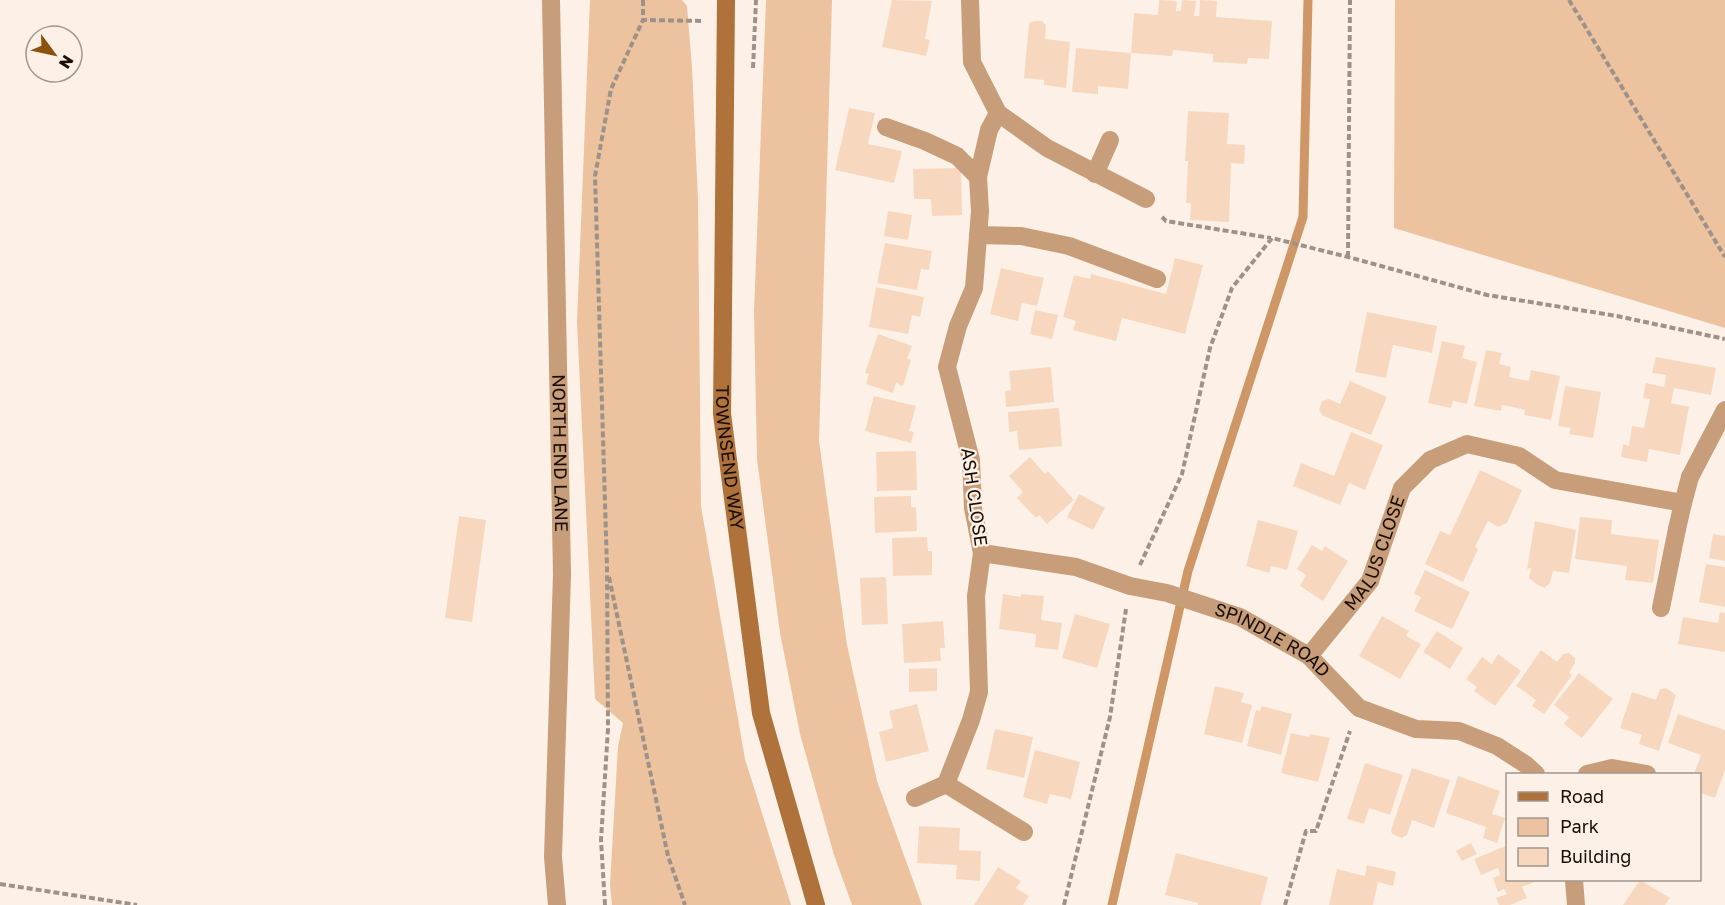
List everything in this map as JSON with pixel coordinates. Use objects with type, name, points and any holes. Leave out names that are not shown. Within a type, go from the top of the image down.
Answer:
[{"type":"main road","name":"TOWNSEND WAY","points":[[726,0],[722,414],[760,713],[816,905]]},
{"type":"street","name":"NORTH END LANE","points":[[551,0],[562,574],[553,857],[557,905]]},
{"type":"street","points":[[970,0],[972,62],[998,113],[1047,148],[1146,199]]},
{"type":"street","name":"ASH CLOSE","points":[[946,784],[971,720],[979,692],[976,596],[982,553],[973,508],[971,460],[947,368],[958,326],[974,288],[981,211],[978,177],[989,130],[998,113]]},
{"type":"street","points":[[886,127],[957,156],[978,177]]},
{"type":"street","points":[[1095,174],[1110,140]]},
{"type":"street","points":[[978,235],[1021,236],[1069,246],[1157,279]]},
{"type":"street","points":[[1661,608],[1690,477],[1725,410]]},
{"type":"street","name":"MALUS CLOSE","points":[[1309,656],[1370,581],[1402,488],[1430,460],[1467,444],[1519,456],[1555,480],[1683,503]]},
{"type":"street","name":"SPINDLE ROAD","points":[[982,553],[1076,567],[1130,586],[1167,593],[1240,617],[1309,656],[1359,708],[1416,729],[1460,731],[1497,746],[1535,773]]},
{"type":"street","points":[[1591,773],[1612,768],[1641,773]]},
{"type":"street","points":[[915,798],[946,784],[1024,832]]},
{"type":"street","points":[[1574,881],[1576,905]]},
{"type":"path","points":[[605,905],[601,840],[608,729],[607,568],[595,176],[611,89],[643,20],[643,0]]},
{"type":"path","points":[[753,68],[756,0]]},
{"type":"path","points":[[1348,256],[1350,0]]},
{"type":"path","points":[[1569,0],[1725,257]]},
{"type":"path","points":[[643,20],[754,21]]},
{"type":"path","points":[[1146,199],[1166,221],[1272,238],[1348,256],[1487,295],[1617,316],[1725,339]]},
{"type":"path","points":[[1064,905],[1110,717],[1130,586],[1182,474],[1210,348],[1232,288],[1272,238]]},
{"type":"path","points":[[607,568],[668,856],[685,905]]},
{"type":"path","points":[[1285,905],[1306,831],[1316,831],[1359,708]]},
{"type":"path","points":[[0,884],[137,905]]},
{"type":"green space","points":[[590,0],[682,0],[687,6],[698,201],[701,506],[745,759],[791,905],[612,905],[610,885],[618,746],[623,723],[595,699],[577,322]]},
{"type":"green space","points":[[766,0],[832,0],[819,441],[847,645],[877,781],[922,905],[852,905],[834,855],[800,734],[780,633],[757,459],[754,312]]},
{"type":"green space","points":[[1395,0],[1725,0],[1725,328],[1394,228]]},
{"type":"building","points":[[892,0],[932,1],[925,39],[930,40],[926,56],[882,47]]},
{"type":"building","points":[[1159,0],[1177,1],[1176,11],[1181,11],[1182,0],[1196,1],[1194,16],[1199,16],[1200,0],[1217,1],[1216,17],[1272,21],[1269,59],[1248,58],[1247,64],[1213,62],[1213,54],[1173,50],[1172,56],[1131,53],[1134,13],[1158,15]]},
{"type":"building","points":[[1042,21],[1046,25],[1045,39],[1070,42],[1066,88],[1044,85],[1044,80],[1024,78],[1029,23]]},
{"type":"building","points":[[1076,48],[1131,53],[1128,89],[1098,86],[1098,94],[1072,92]]},
{"type":"building","points":[[849,108],[875,113],[868,144],[902,151],[894,183],[835,170]]},
{"type":"building","points":[[1188,111],[1229,113],[1227,144],[1245,145],[1244,164],[1231,163],[1229,222],[1190,220],[1191,203],[1186,203],[1188,161],[1185,161]]},
{"type":"building","points":[[961,168],[962,215],[932,216],[931,199],[914,199],[913,169]]},
{"type":"building","points":[[888,211],[912,215],[908,240],[884,236]]},
{"type":"building","points":[[885,243],[932,251],[929,270],[921,269],[917,290],[877,283]]},
{"type":"building","points":[[1175,258],[1203,265],[1185,334],[1122,318],[1116,341],[1073,330],[1076,321],[1063,317],[1074,275],[1090,279],[1091,274],[1166,294]]},
{"type":"building","points":[[1001,268],[1044,278],[1037,306],[1022,303],[1018,321],[990,314]]},
{"type":"building","points":[[876,287],[924,297],[920,317],[912,315],[908,334],[869,327]]},
{"type":"building","points":[[1035,310],[1058,315],[1052,339],[1030,334]]},
{"type":"building","points":[[1367,312],[1437,326],[1432,353],[1393,345],[1386,378],[1355,372]]},
{"type":"building","points":[[878,334],[912,346],[907,359],[911,360],[903,386],[896,383],[893,393],[866,384],[869,374],[865,373]]},
{"type":"building","points":[[1442,341],[1465,346],[1462,358],[1477,362],[1467,404],[1453,401],[1451,408],[1428,403]]},
{"type":"building","points":[[1486,350],[1502,353],[1499,364],[1511,367],[1509,377],[1529,381],[1531,370],[1560,376],[1551,420],[1524,415],[1525,410],[1502,405],[1501,411],[1474,406]]},
{"type":"building","points":[[1656,357],[1716,368],[1711,395],[1674,388],[1671,403],[1689,407],[1680,455],[1649,449],[1647,462],[1621,457],[1623,444],[1629,446],[1632,426],[1644,428],[1650,399],[1643,398],[1646,383],[1664,387],[1666,375],[1652,373]]},
{"type":"building","points":[[1051,367],[1054,402],[1006,407],[1005,391],[1011,390],[1009,371]]},
{"type":"building","points":[[1350,381],[1387,397],[1371,435],[1323,416],[1319,410],[1322,401],[1329,399],[1340,404]]},
{"type":"building","points":[[1565,386],[1601,392],[1593,438],[1569,434],[1571,428],[1558,426]]},
{"type":"building","points":[[874,396],[916,406],[909,431],[914,432],[911,443],[865,431]]},
{"type":"building","points":[[1059,408],[1062,446],[1019,450],[1017,431],[1009,432],[1008,412]]},
{"type":"building","points":[[1351,432],[1383,445],[1365,490],[1349,483],[1340,505],[1293,486],[1301,463],[1334,476]]},
{"type":"building","points":[[916,451],[917,490],[877,491],[876,452]]},
{"type":"building","points":[[1030,457],[1045,474],[1048,471],[1074,500],[1047,524],[1039,515],[1036,518],[1017,498],[1023,492],[1009,476]]},
{"type":"building","points":[[1480,470],[1522,490],[1507,523],[1498,527],[1488,521],[1475,547],[1478,549],[1463,582],[1425,564],[1440,531],[1450,535]]},
{"type":"building","points":[[1079,494],[1105,508],[1093,530],[1067,517]]},
{"type":"building","points":[[911,496],[911,507],[916,507],[917,531],[875,533],[874,497]]},
{"type":"building","points":[[459,516],[486,520],[472,622],[445,618]]},
{"type":"building","points":[[1580,517],[1612,520],[1611,534],[1659,540],[1653,583],[1625,580],[1627,566],[1575,559]]},
{"type":"building","points":[[1258,520],[1298,531],[1287,570],[1271,566],[1269,573],[1246,566]]},
{"type":"building","points":[[1535,521],[1576,530],[1569,573],[1553,571],[1550,583],[1544,588],[1529,578],[1531,568],[1527,569]]},
{"type":"building","points":[[1713,534],[1725,536],[1725,561],[1709,558]]},
{"type":"building","points":[[927,537],[928,551],[932,551],[932,575],[893,576],[892,538]]},
{"type":"building","points":[[1312,545],[1322,551],[1325,546],[1348,561],[1323,601],[1300,586],[1306,575],[1297,569]]},
{"type":"building","points":[[1706,564],[1725,567],[1725,607],[1699,602]]},
{"type":"building","points":[[1425,570],[1470,592],[1452,629],[1414,611],[1421,597],[1414,594]]},
{"type":"building","points":[[886,577],[888,624],[862,625],[860,578]]},
{"type":"building","points":[[1003,594],[1021,597],[1021,594],[1044,596],[1041,620],[1062,623],[1058,650],[1035,647],[1036,634],[999,629]]},
{"type":"building","points":[[1720,612],[1725,613],[1725,652],[1678,644],[1683,617],[1718,623]]},
{"type":"building","points":[[1075,614],[1110,624],[1097,668],[1062,658]]},
{"type":"building","points":[[1382,616],[1409,631],[1406,636],[1421,644],[1400,679],[1359,656]]},
{"type":"building","points":[[943,621],[945,648],[940,648],[941,661],[904,663],[902,624]]},
{"type":"building","points":[[1437,631],[1463,648],[1450,669],[1423,652]]},
{"type":"building","points":[[1541,650],[1557,662],[1563,654],[1569,653],[1575,658],[1575,663],[1569,673],[1572,675],[1544,714],[1532,706],[1536,700],[1516,686]]},
{"type":"building","points":[[1498,654],[1521,671],[1495,706],[1474,691],[1477,687],[1466,679],[1482,657],[1492,664]]},
{"type":"building","points":[[937,668],[937,691],[909,692],[909,669]]},
{"type":"building","points":[[1579,673],[1613,699],[1582,738],[1564,724],[1569,717],[1554,705]]},
{"type":"building","points":[[1215,686],[1244,693],[1241,702],[1252,705],[1242,743],[1204,734]]},
{"type":"building","points":[[1666,688],[1676,695],[1659,751],[1639,744],[1642,735],[1620,728],[1632,692],[1656,700],[1660,689]]},
{"type":"building","points":[[917,704],[929,751],[886,762],[879,732],[893,728],[889,711]]},
{"type":"building","points":[[1262,706],[1292,714],[1281,755],[1247,746],[1256,710],[1260,711]]},
{"type":"building","points":[[1678,714],[1725,730],[1725,770],[1715,798],[1701,793],[1701,773],[1694,773],[1701,755],[1668,743]]},
{"type":"building","points":[[995,729],[1033,737],[1024,778],[986,769]]},
{"type":"building","points":[[1291,733],[1330,738],[1318,782],[1281,773]]},
{"type":"building","points":[[1035,750],[1080,762],[1071,799],[1050,794],[1047,804],[1023,797]]},
{"type":"building","points":[[1365,763],[1403,775],[1390,815],[1369,808],[1364,824],[1347,819]]},
{"type":"building","points":[[1412,768],[1450,780],[1434,828],[1412,820],[1407,835],[1402,838],[1392,834],[1391,830]]},
{"type":"building","points":[[1458,776],[1500,791],[1492,814],[1505,818],[1497,843],[1483,838],[1486,827],[1446,813]]},
{"type":"building","points":[[919,826],[960,828],[959,850],[981,851],[980,881],[956,879],[957,865],[917,863]]},
{"type":"building","points":[[1471,843],[1477,854],[1462,861],[1456,851]]},
{"type":"building","points":[[1506,846],[1506,881],[1537,881],[1522,887],[1527,898],[1510,905],[1499,905],[1496,898],[1507,894],[1504,889],[1498,892],[1493,878],[1500,875],[1498,868],[1481,875],[1474,859]]},
{"type":"building","points":[[1176,853],[1268,877],[1261,905],[1198,905],[1198,903],[1165,895]]},
{"type":"building","points":[[1367,865],[1396,872],[1393,886],[1378,882],[1373,905],[1329,905],[1337,869],[1365,876]]},
{"type":"building","points":[[998,867],[1021,881],[1016,888],[1029,896],[1023,905],[974,905]]},
{"type":"building","points":[[1639,881],[1670,898],[1665,905],[1623,905]]},
{"type":"waterway","points":[[1112,905],[1188,571],[1303,217],[1308,0]]}]
